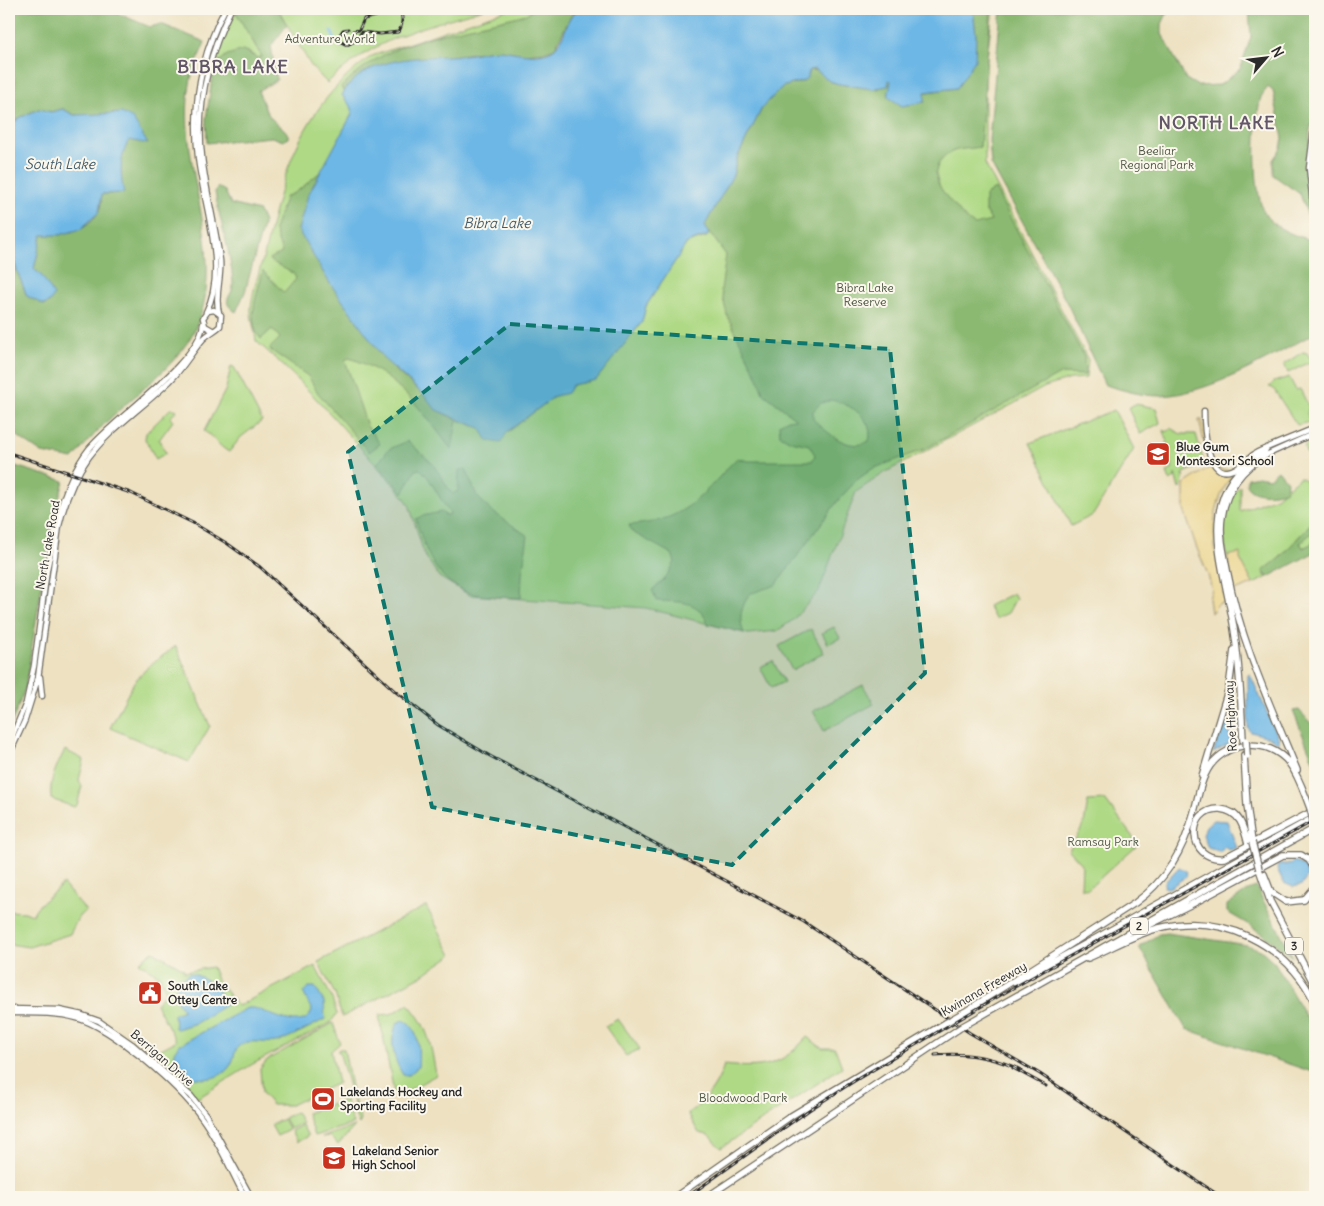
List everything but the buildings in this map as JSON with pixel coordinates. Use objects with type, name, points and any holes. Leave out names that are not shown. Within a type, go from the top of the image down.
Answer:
[{"type":"highway","points":[[1244,740],[1240,657],[1221,536],[1224,506],[1238,479],[1250,465],[1266,452]]},
{"type":"highway","name":"Roe Highway","points":[[1252,842],[1248,815],[1238,657],[1217,540],[1219,509],[1226,490],[1234,477],[1248,462],[1266,452]]},
{"type":"highway","points":[[1230,586],[1251,661],[1312,808],[1315,823]]},
{"type":"highway","points":[[1190,827],[1198,790],[1232,676],[1234,643],[1229,604]]},
{"type":"highway","points":[[966,1011],[1145,895],[1159,882],[1174,862],[1190,827],[1200,788],[1209,768],[1221,755],[1241,746],[1264,747],[1283,757],[1294,771],[1312,808],[1315,828]]},
{"type":"highway","points":[[1312,808],[1228,857],[1216,858],[1208,856],[1199,848],[1196,840],[1196,824],[1203,815],[1210,811],[1229,811],[1240,820],[1252,842],[1259,869],[1272,892],[1282,901],[1295,903],[1304,900],[1315,886]]},
{"type":"highway","name":"Kwinana Freeway","points":[[675,1197],[791,1116],[966,1011],[1315,817]]},
{"type":"highway","name":"Kwinana Freeway","points":[[707,1197],[963,1026],[1315,828]]},
{"type":"highway","points":[[1080,959],[1186,908],[1283,855],[1301,855],[1309,860],[1315,870]]},
{"type":"highway","name":"3","points":[[1259,869],[1273,907],[1315,986]]},
{"type":"highway","points":[[1069,966],[1153,929],[1179,924],[1211,925],[1243,933],[1271,949],[1295,971],[1315,1003]]},
{"type":"main road","points":[[220,9],[220,18]]},
{"type":"main road","points":[[225,9],[205,58],[198,90],[196,120],[198,158],[215,254],[216,281],[203,324],[212,330],[218,328],[222,323],[217,302],[220,262],[202,157],[201,119],[204,89],[211,58],[231,9]]},
{"type":"main road","points":[[1315,121],[1310,158],[1315,222]]},
{"type":"main road","points":[[1313,208],[1315,215]]},
{"type":"main road","points":[[206,313],[214,310],[220,313]]},
{"type":"main road","name":"North Lake Road","points":[[9,744],[28,695],[56,526],[62,500],[74,474],[99,437],[174,369],[201,334],[203,324]]},
{"type":"main road","name":"North Lake Road","points":[[9,754],[31,701],[41,661],[59,526],[65,502],[76,475],[102,439],[177,374],[212,330]]},
{"type":"main road","points":[[1204,411],[1204,430],[1212,462],[1218,469],[1226,471],[1232,470],[1257,453],[1266,452],[1315,433]]},
{"type":"main road","points":[[1266,452],[1315,428]]},
{"type":"main road","points":[[31,701],[42,696],[40,690],[41,661]]},
{"type":"main road","name":"Berrigan Drive","points":[[9,1009],[60,1010],[89,1017],[115,1031],[187,1099],[202,1118],[245,1197]]},
{"type":"main road","name":"Berrigan Drive","points":[[9,1013],[56,1014],[84,1020],[114,1035],[142,1056],[191,1096],[206,1115],[251,1197]]},
{"type":"highlighted area","points":[[510,324],[890,349],[925,673],[732,865],[432,807],[348,452]]},
{"type":"green space","points":[[9,9],[107,9],[150,27],[161,24],[205,42],[191,79],[187,116],[190,149],[206,250],[207,282],[201,313],[187,343],[180,353],[154,380],[105,423],[73,459],[42,453],[17,436],[9,417],[9,250],[27,296],[44,305],[50,302],[44,279],[34,269],[42,235],[65,233],[86,225],[98,213],[102,194],[123,193],[121,166],[123,154],[129,140],[147,143],[141,134],[114,112],[110,115],[74,115],[63,109],[51,112],[39,109],[19,118],[9,128]]},
{"type":"green space","points":[[238,9],[278,9],[287,25],[271,46],[277,80],[258,91],[266,110],[288,134],[289,138],[283,141],[272,137],[207,143],[206,119],[214,66],[227,55],[243,50],[257,58],[262,57],[236,12]]},
{"type":"green space","name":"Adventure World","points":[[278,9],[483,9],[419,29],[381,44],[345,67],[327,83],[311,66]]},
{"type":"green space","name":"Bibra Lake Reserve","points":[[508,9],[578,9],[343,97],[352,108],[352,114],[322,171],[457,420],[480,428],[488,441],[507,433],[555,396],[567,393],[572,385],[596,380],[642,322],[646,306],[687,243],[707,237],[737,158],[888,83],[889,80],[891,84],[976,35],[973,9],[993,9],[985,74],[985,164],[1088,360],[1086,378],[1071,379],[1045,387],[886,472],[856,492],[819,591],[793,620],[777,631],[748,634],[646,608],[469,595],[439,577],[424,554],[409,504],[348,433],[294,376],[256,341],[251,307],[255,285],[280,192],[289,166],[299,141],[312,118],[328,96],[348,75],[372,56]]},
{"type":"green space","points":[[534,9],[578,9],[572,14],[555,48],[544,52],[527,54],[497,50],[388,64],[364,74],[343,91],[341,87],[382,56],[404,46],[452,31],[526,14]]},
{"type":"green space","points":[[973,9],[991,9],[980,147],[953,151],[942,159],[936,172],[939,185],[966,219],[975,225],[991,221],[985,210],[985,195],[995,189],[1084,357],[1085,375],[1060,374],[925,449],[872,469],[857,480],[840,498],[776,585],[749,594],[741,614],[744,633],[708,624],[704,616],[694,606],[680,602],[657,601],[652,590],[664,580],[675,562],[672,554],[632,532],[629,525],[656,521],[681,511],[703,494],[737,458],[748,461],[812,461],[815,455],[809,445],[791,441],[780,435],[779,424],[786,420],[796,419],[763,393],[758,378],[727,315],[721,290],[726,255],[704,225],[733,175],[737,158],[762,108],[782,87],[807,78],[809,70],[820,71],[829,81],[845,85],[878,89],[888,83],[891,84],[888,97],[957,88],[976,35]],"holes":[[[832,400],[853,409],[865,419],[870,433],[869,441],[861,444],[846,443],[831,435],[813,419],[813,411],[821,403]]]},
{"type":"green space","name":"Beeliar Regional Park","points":[[1001,9],[1169,9],[1162,24],[1162,34],[1186,79],[1198,86],[1220,85],[1240,69],[1251,37],[1249,9],[1315,9],[1315,113],[1310,130],[1307,174],[1315,228],[1315,333],[1280,353],[1221,381],[1180,393],[1161,396],[1146,395],[1105,385],[1068,305],[991,164],[989,140]],"holes":[[[1268,87],[1273,91],[1283,138],[1281,148],[1273,160],[1273,175],[1300,194],[1313,230],[1311,240],[1276,226],[1267,217],[1262,208],[1257,177],[1257,123],[1261,97]]]},
{"type":"green space","points":[[236,12],[262,57],[257,58],[247,51],[219,61],[214,66],[229,25]]},
{"type":"green space","points":[[322,171],[308,195],[329,282],[395,370],[425,396],[436,410],[457,420],[452,450],[408,396],[395,384],[366,364],[349,358],[345,360],[367,426],[380,444],[369,452],[318,393],[308,376],[269,349],[280,338],[272,329],[261,339],[256,332],[253,315],[254,306],[263,271],[284,293],[296,279],[294,274],[269,260],[282,253],[274,229],[286,196],[300,189]]},
{"type":"green space","points":[[218,187],[225,191],[231,204],[259,211],[264,222],[245,292],[236,312],[227,301],[233,288],[233,283],[230,260],[215,192]]},
{"type":"green space","points":[[1303,352],[1307,353],[1312,361],[1288,373],[1284,364]]},
{"type":"green space","points":[[231,366],[234,367],[262,421],[241,437],[229,452],[204,431],[226,389]]},
{"type":"green space","points":[[1289,377],[1296,390],[1300,389],[1309,407],[1307,413],[1310,422],[1297,425],[1273,388],[1269,387],[1274,382]]},
{"type":"green space","points":[[1135,404],[1156,408],[1160,423],[1140,434],[1128,408]]},
{"type":"green space","points":[[171,408],[177,410],[170,418],[173,421],[159,440],[166,453],[156,459],[145,439],[146,433]]},
{"type":"green space","points":[[1114,410],[1134,449],[1093,515],[1071,526],[1030,443]]},
{"type":"green space","points":[[1170,428],[1181,434],[1196,434],[1204,464],[1184,473],[1181,488],[1179,489],[1175,474],[1175,478],[1170,481],[1167,472],[1173,469],[1164,430],[1167,432]]},
{"type":"green space","points":[[408,441],[433,464],[452,494],[458,491],[459,470],[466,469],[477,496],[490,510],[528,536],[522,574],[521,598],[486,596],[467,592],[446,579],[432,562],[416,519],[441,512],[447,516],[450,514],[427,476],[420,469],[416,470],[403,493],[377,464],[389,449]]},
{"type":"green space","points":[[1315,441],[1315,474],[1304,447]]},
{"type":"green space","points":[[9,464],[64,481],[52,523],[25,689],[9,730]]},
{"type":"green space","points":[[1278,470],[1287,481],[1286,490],[1276,493],[1264,493],[1253,491],[1246,484],[1248,478],[1258,476],[1269,478]]},
{"type":"green space","points":[[1300,477],[1315,487],[1315,519],[1264,575],[1268,577],[1253,584],[1240,559],[1227,556],[1223,527],[1228,502],[1240,486],[1240,511],[1276,497]]},
{"type":"green space","points":[[1315,519],[1315,530],[1300,543],[1303,548],[1315,542],[1315,552],[1268,577],[1263,571],[1282,556]]},
{"type":"green space","points":[[1315,530],[1315,542],[1308,547],[1301,547],[1301,541]]},
{"type":"green space","points":[[1013,593],[1016,598],[1008,613],[995,619],[988,606]]},
{"type":"green space","points":[[834,627],[840,638],[828,644],[822,633]]},
{"type":"green space","points":[[811,629],[824,653],[792,670],[779,646]]},
{"type":"green space","points":[[176,646],[210,726],[189,762],[110,728],[134,682],[149,666]]},
{"type":"green space","points":[[773,661],[784,682],[771,688],[760,667]]},
{"type":"green space","points":[[863,685],[874,704],[824,731],[813,711]]},
{"type":"green space","points":[[1299,710],[1315,728],[1315,765],[1293,711]]},
{"type":"green space","points":[[65,750],[84,760],[79,780],[82,786],[77,805],[74,807],[51,799],[52,780]]},
{"type":"green space","name":"Ramsay Park","points":[[1105,800],[1138,844],[1088,889],[1081,888],[1082,864],[1069,850],[1084,824],[1088,801]]},
{"type":"green space","points":[[63,884],[86,911],[79,916],[70,934],[29,947],[9,944],[9,911],[25,912],[32,915],[37,907]]},
{"type":"green space","points":[[1256,887],[1293,957],[1251,926],[1227,912],[1227,905],[1248,890]]},
{"type":"green space","points":[[426,906],[452,955],[421,976],[342,1017],[335,994],[318,962]]},
{"type":"green space","points":[[1167,933],[1247,945],[1261,950],[1275,963],[1315,1033],[1315,1073],[1186,1029],[1139,947],[1159,934]]},
{"type":"green space","points":[[153,951],[184,969],[184,972],[212,967],[218,982],[238,1006],[315,966],[331,996],[337,1014],[330,1023],[251,1065],[198,1098],[150,1055],[176,1041],[156,1004],[166,992],[160,976],[139,962]]},
{"type":"green space","points":[[408,1004],[425,1028],[436,1075],[395,1098],[379,1015],[391,1014]]},
{"type":"green space","points":[[618,1019],[640,1049],[626,1056],[605,1026]]},
{"type":"green space","points":[[333,1023],[340,1043],[331,1051],[338,1083],[291,1105],[272,1105],[262,1093],[260,1069],[267,1060]]},
{"type":"green space","name":"Bloodwood Park","points":[[807,1037],[822,1048],[835,1048],[842,1067],[721,1148],[708,1135],[699,1133],[688,1114],[710,1092],[724,1065],[749,1067],[770,1064],[788,1055]]},
{"type":"green space","points":[[344,1049],[353,1097],[361,1120],[359,1124],[353,1110],[355,1108],[339,1051],[337,1051]]},
{"type":"green space","points":[[345,1100],[353,1124],[314,1136],[307,1113]]},
{"type":"green space","points":[[296,1112],[302,1123],[290,1129],[284,1118]]},
{"type":"green space","points":[[283,1119],[289,1130],[277,1136],[271,1125]]},
{"type":"green space","points":[[302,1125],[308,1136],[297,1142],[291,1131]]},
{"type":"green space","points":[[355,1126],[338,1145],[329,1136],[322,1137]]},
{"type":"sand","points":[[1199,420],[1202,420],[1213,465],[1217,469],[1235,471],[1218,503],[1215,519],[1214,534],[1225,602],[1218,604],[1211,613],[1209,598],[1212,590],[1184,510],[1184,484],[1210,467]]},
{"type":"sand","points":[[1240,553],[1240,559],[1253,584],[1235,591],[1227,556]]},
{"type":"water","name":"Bibra Lake","points":[[578,9],[973,9],[976,35],[975,60],[957,88],[925,92],[925,102],[902,106],[888,97],[891,81],[889,80],[888,86],[872,89],[829,81],[815,69],[809,70],[807,78],[803,81],[782,87],[762,108],[737,158],[733,175],[705,225],[709,235],[687,243],[646,306],[642,322],[596,380],[572,385],[567,393],[555,396],[507,432],[501,443],[488,441],[480,428],[436,410],[425,396],[385,360],[329,282],[298,230],[308,195],[352,114],[352,108],[342,95],[352,82],[365,72],[380,65],[414,58],[464,55],[494,50],[527,54],[549,52],[561,40],[571,18]]},
{"type":"water","name":"South Lake","points":[[39,109],[51,112],[63,109],[74,115],[122,113],[133,119],[148,144],[129,140],[123,154],[121,166],[124,193],[102,194],[99,212],[81,229],[60,235],[42,235],[34,269],[42,276],[54,295],[50,302],[44,305],[27,296],[9,250],[9,128],[19,118]]},
{"type":"water","points":[[1250,674],[1279,743],[1269,737],[1251,732],[1248,728],[1248,675]]},
{"type":"water","points":[[1225,719],[1232,743],[1213,753]]},
{"type":"water","points":[[1213,820],[1227,821],[1237,848],[1229,850],[1224,847],[1221,852],[1208,848],[1203,835],[1206,826]]},
{"type":"water","points":[[1294,861],[1306,868],[1307,877],[1302,885],[1293,887],[1284,883],[1277,869],[1278,865],[1289,864]]},
{"type":"water","points":[[1179,867],[1186,871],[1187,876],[1169,888],[1164,887],[1165,882]]},
{"type":"water","points":[[190,973],[212,984],[221,994],[226,1005],[196,1023],[177,1029],[175,1028],[174,1014],[184,1010],[177,1000],[175,990],[180,981]]},
{"type":"water","points":[[309,987],[315,987],[324,1002],[325,1019],[281,1041],[251,1042],[240,1045],[230,1066],[220,1075],[214,1077],[200,1079],[187,1076],[176,1062],[174,1052],[179,1045],[247,1008],[254,1008],[286,1020],[302,1021],[312,1011],[303,992]]},
{"type":"water","points":[[403,1020],[413,1028],[418,1047],[418,1067],[409,1075],[403,1075],[393,1050],[393,1036],[397,1023]]},
{"type":"waterway","points":[[331,31],[336,42]]},
{"type":"railway","points":[[353,31],[359,30],[364,19],[376,16],[385,9]]},
{"type":"railway","points":[[348,29],[343,30],[338,37],[341,42],[347,45],[353,42],[362,32],[380,34],[398,32],[402,21],[400,9]]},
{"type":"railway","points":[[9,453],[131,493],[193,523],[228,544],[260,567],[396,692],[438,725],[490,756],[804,922],[970,1033],[1040,1074],[1221,1197]]},
{"type":"railway","points":[[687,1197],[809,1110],[859,1078],[1011,989],[1315,820]]},
{"type":"railway","points":[[935,1055],[979,1056],[1021,1070]]},
{"type":"railway","points":[[1013,1068],[1046,1086]]},
{"type":"place","name":"Blue Gum Montessori School","points":[[1158,454]]},
{"type":"place","name":"South Lake Ottey Centre","points":[[150,993]]},
{"type":"place","name":"Lakelands Hockey and Sporting Facility","points":[[323,1099]]},
{"type":"place","name":"Lakeland Senior High School","points":[[334,1158]]},
{"type":"district","name":"BIBRA LAKE","points":[[233,67]]},
{"type":"district","name":"NORTH LAKE","points":[[1217,123]]}]
